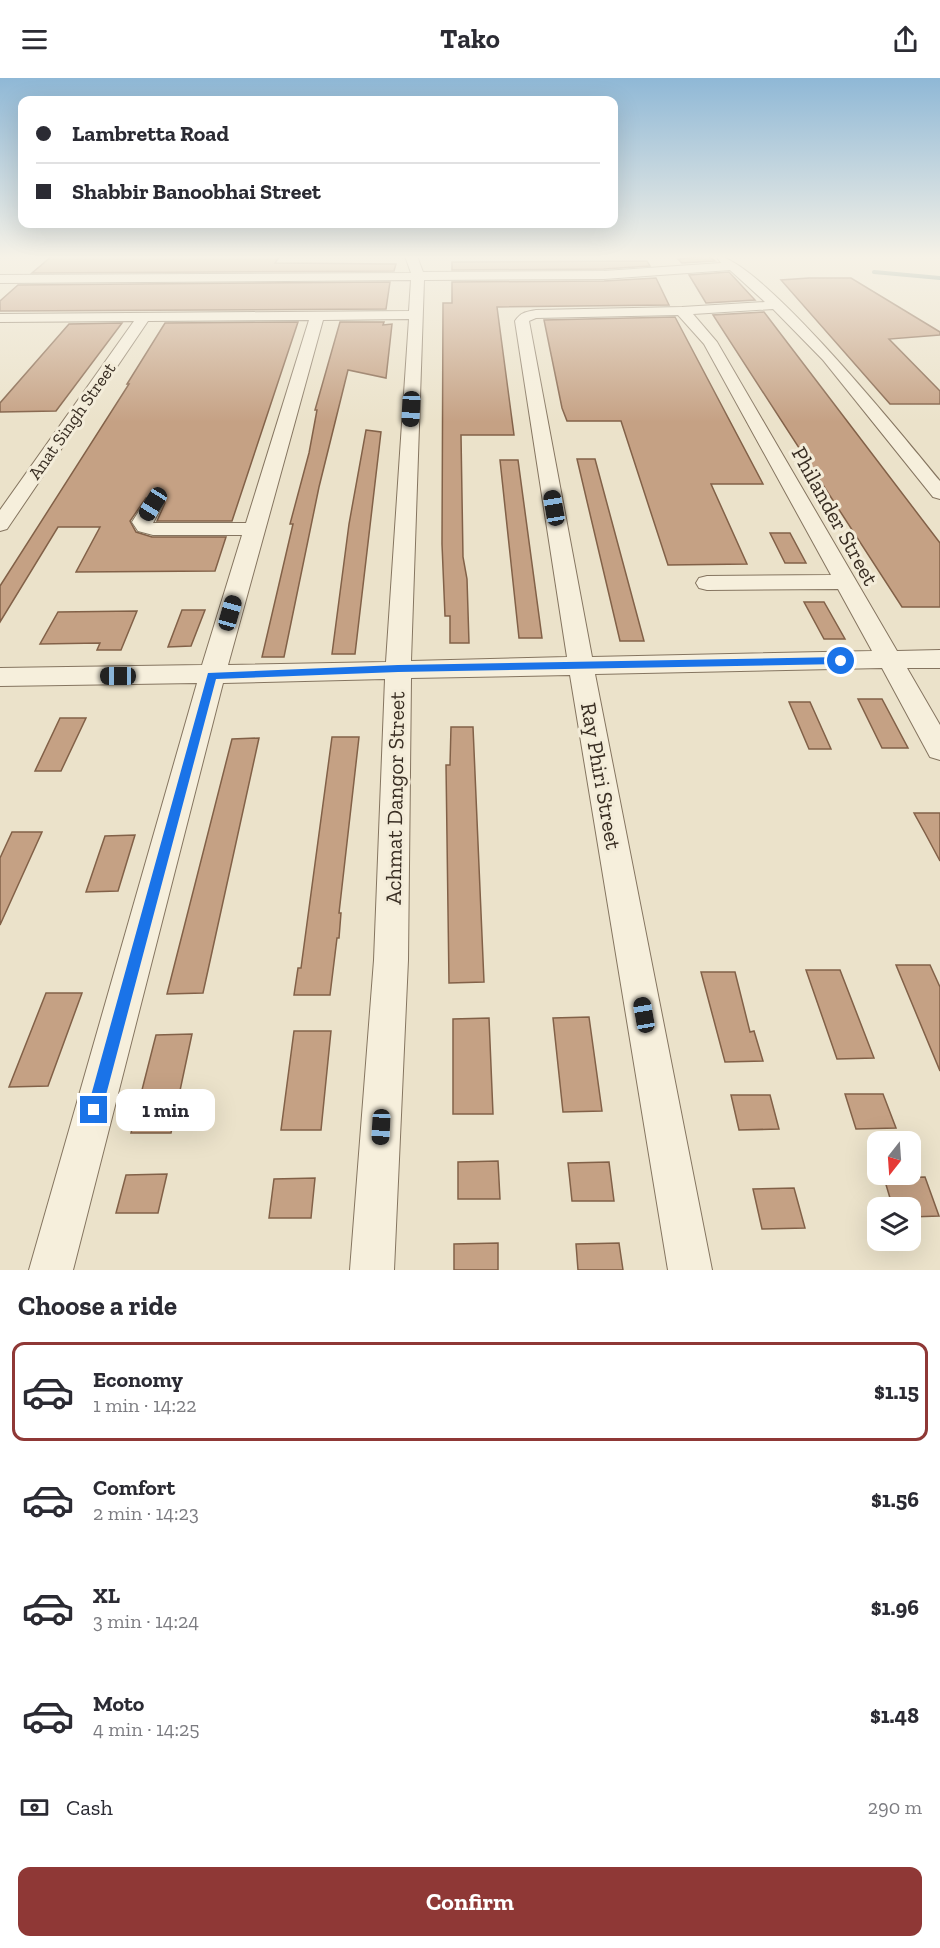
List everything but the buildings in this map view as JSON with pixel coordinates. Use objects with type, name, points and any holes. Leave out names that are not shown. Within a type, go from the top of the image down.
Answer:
[{"type":"street","name":"Achmat Dangor Street","points":[[372,1270],[391,960],[398,668],[415,312]]},
{"type":"street","name":"Ray Phiri Street","points":[[652,312],[536,314],[526,316],[522,321],[581,667],[690,1270]]},
{"type":"street","name":"Philander Street","points":[[683,312],[710,342],[940,749]]},
{"type":"street","points":[[783,312],[828,357],[940,493]]},
{"type":"street","points":[[0,318],[415,315]]},
{"type":"street","points":[[51,1270],[212,675],[317,316]]},
{"type":"street","name":"Anat Singh Street","points":[[0,525],[144,317]]},
{"type":"street","points":[[153,504],[142,522],[153,529],[255,529]]},
{"type":"street","points":[[707,583],[844,582]]},
{"type":"street","points":[[0,677],[212,675],[398,668],[581,667],[940,659]]},
{"type":"route","points":[[94,1110],[212,675],[398,668],[581,667],[841,661]]}]
